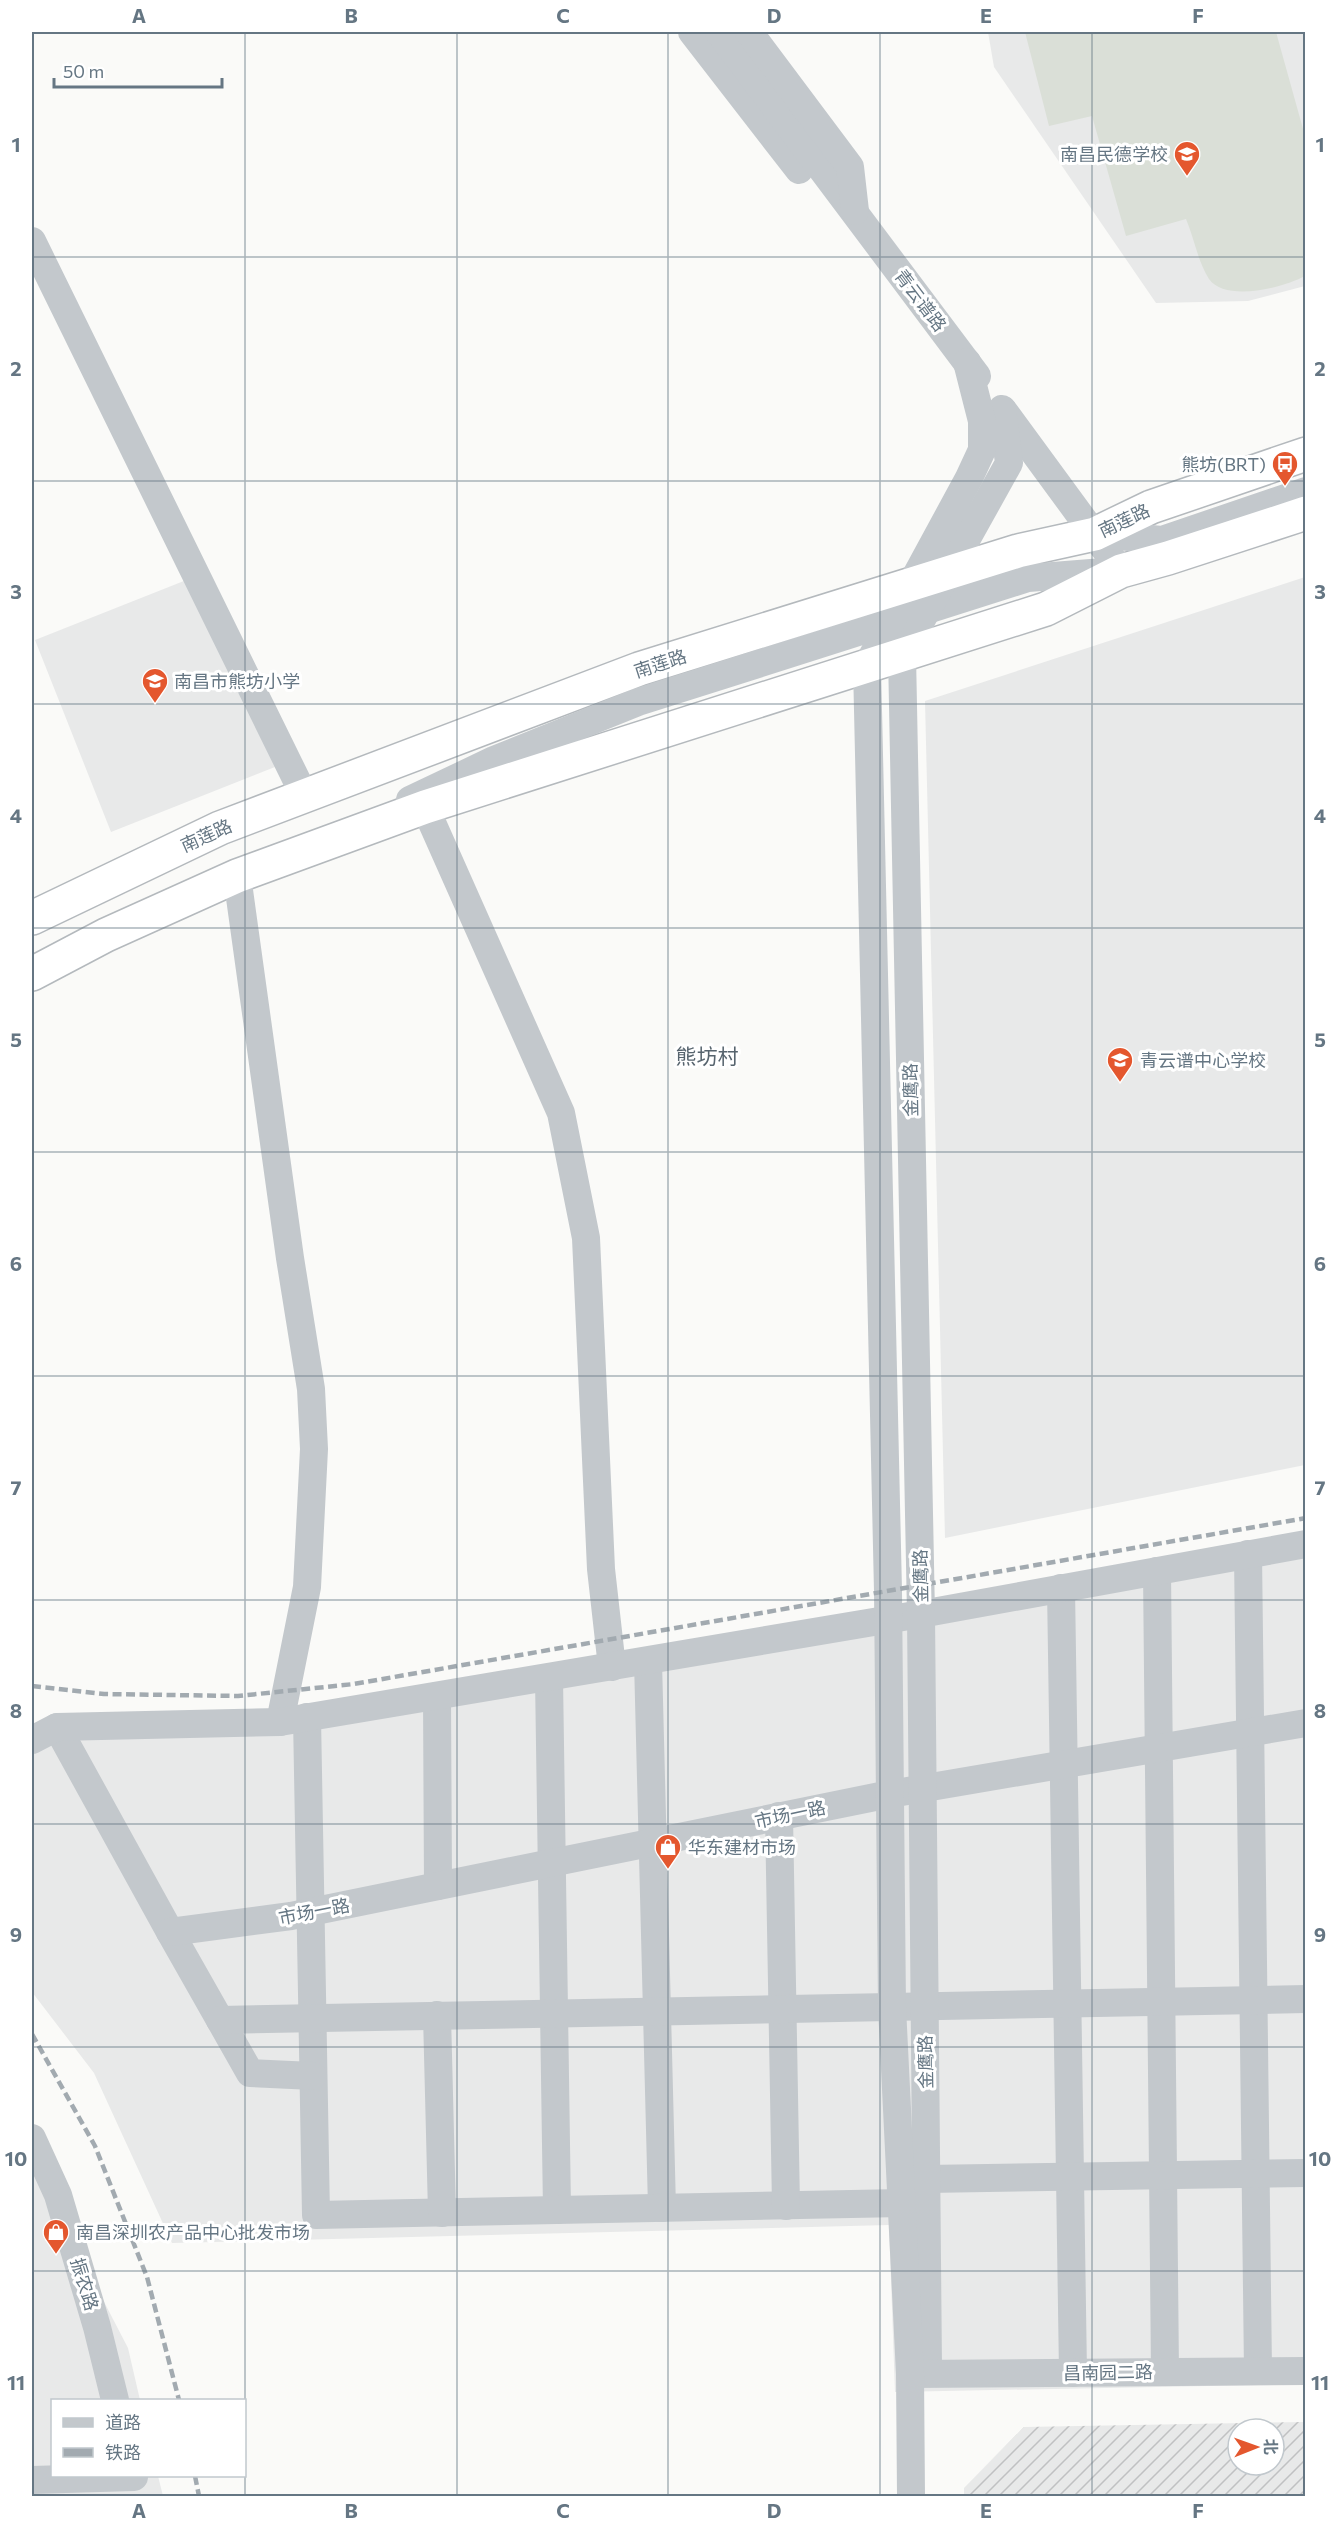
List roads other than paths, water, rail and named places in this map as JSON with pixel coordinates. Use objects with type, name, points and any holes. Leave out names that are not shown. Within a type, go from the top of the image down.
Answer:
[{"type":"highway","name":"南莲路","points":[[32,918],[220,828],[639,669],[920,596],[947,573],[1018,551],[1095,534],[1151,507],[1305,454]]},
{"type":"highway","points":[[32,974],[106,935],[237,876],[316,846],[425,807],[1046,609],[1121,571],[1305,513]]},
{"type":"street","points":[[692,32],[821,198],[855,212],[850,167],[749,32]]},
{"type":"street","name":"青云谱路","points":[[719,32],[1121,571]]},
{"type":"street","points":[[32,241],[304,795]]},
{"type":"street","points":[[902,655],[920,596],[981,450],[982,422],[967,362]]},
{"type":"street","points":[[947,573],[1009,463],[1002,409]]},
{"type":"street","points":[[1095,534],[1161,540],[1305,491]]},
{"type":"street","points":[[316,846],[494,760],[638,702],[892,619],[920,596],[1028,578],[1121,571]]},
{"type":"street","points":[[867,666],[892,619]]},
{"type":"street","name":"金鹰路","points":[[902,655],[921,1614],[926,2179],[919,2374],[911,2496]]},
{"type":"street","name":"金鹰路","points":[[867,666],[888,1618],[892,2007],[902,2203],[929,2496]]},
{"type":"street","points":[[425,807],[561,1113],[586,1238],[601,1569],[612,1667]]},
{"type":"street","points":[[237,876],[312,1399],[314,1449],[308,1587],[294,1720],[310,1912],[316,2215],[902,2203]]},
{"type":"street","points":[[32,1740],[57,1727],[294,1720],[921,1614],[1305,1544]]},
{"type":"street","points":[[1248,1554],[1258,2371]]},
{"type":"street","points":[[1157,1571],[1165,2372]]},
{"type":"street","points":[[1061,1588],[1073,2373]]},
{"type":"street","points":[[648,1661],[662,2208]]},
{"type":"street","points":[[549,1678],[557,2210]]},
{"type":"street","points":[[437,1696],[438,1886]]},
{"type":"street","name":"市场一路","points":[[170,1932],[310,1912],[890,1794],[1305,1723]]},
{"type":"street","points":[[57,1727],[250,2073],[313,2076]]},
{"type":"street","points":[[779,1816],[786,2206]]},
{"type":"street","points":[[220,2020],[1305,1999]]},
{"type":"street","points":[[438,2015],[442,2213]]},
{"type":"street","name":"振农路","points":[[32,2138],[58,2195],[97,2327],[115,2399]]},
{"type":"street","points":[[926,2179],[1305,2173]]},
{"type":"street","name":"昌南园二路","points":[[919,2374],[1305,2371]]},
{"type":"street","points":[[32,2480],[76,2488],[134,2483]]},
{"type":"railway","points":[[32,1686],[104,1694],[238,1696],[354,1684],[1306,1518]]},
{"type":"railway","points":[[32,2034],[95,2146],[147,2277],[179,2399]]},
{"type":"railway","points":[[195,2477],[199,2496]]},
{"type":"place","name":"南昌民德学校","points":[[1187,177]]},
{"type":"place","name":"熊坊(BRT)","points":[[1285,487]]},
{"type":"place","name":"南昌市熊坊小学","points":[[155,704]]},
{"type":"place","name":"青云谱中心学校","points":[[1120,1083]]},
{"type":"place","name":"华东建材市场","points":[[668,1870]]},
{"type":"place","name":"南昌深圳农产品中心批发市场","points":[[56,2255]]},
{"type":"district","name":"熊坊村","points":[[707,1055]]}]
